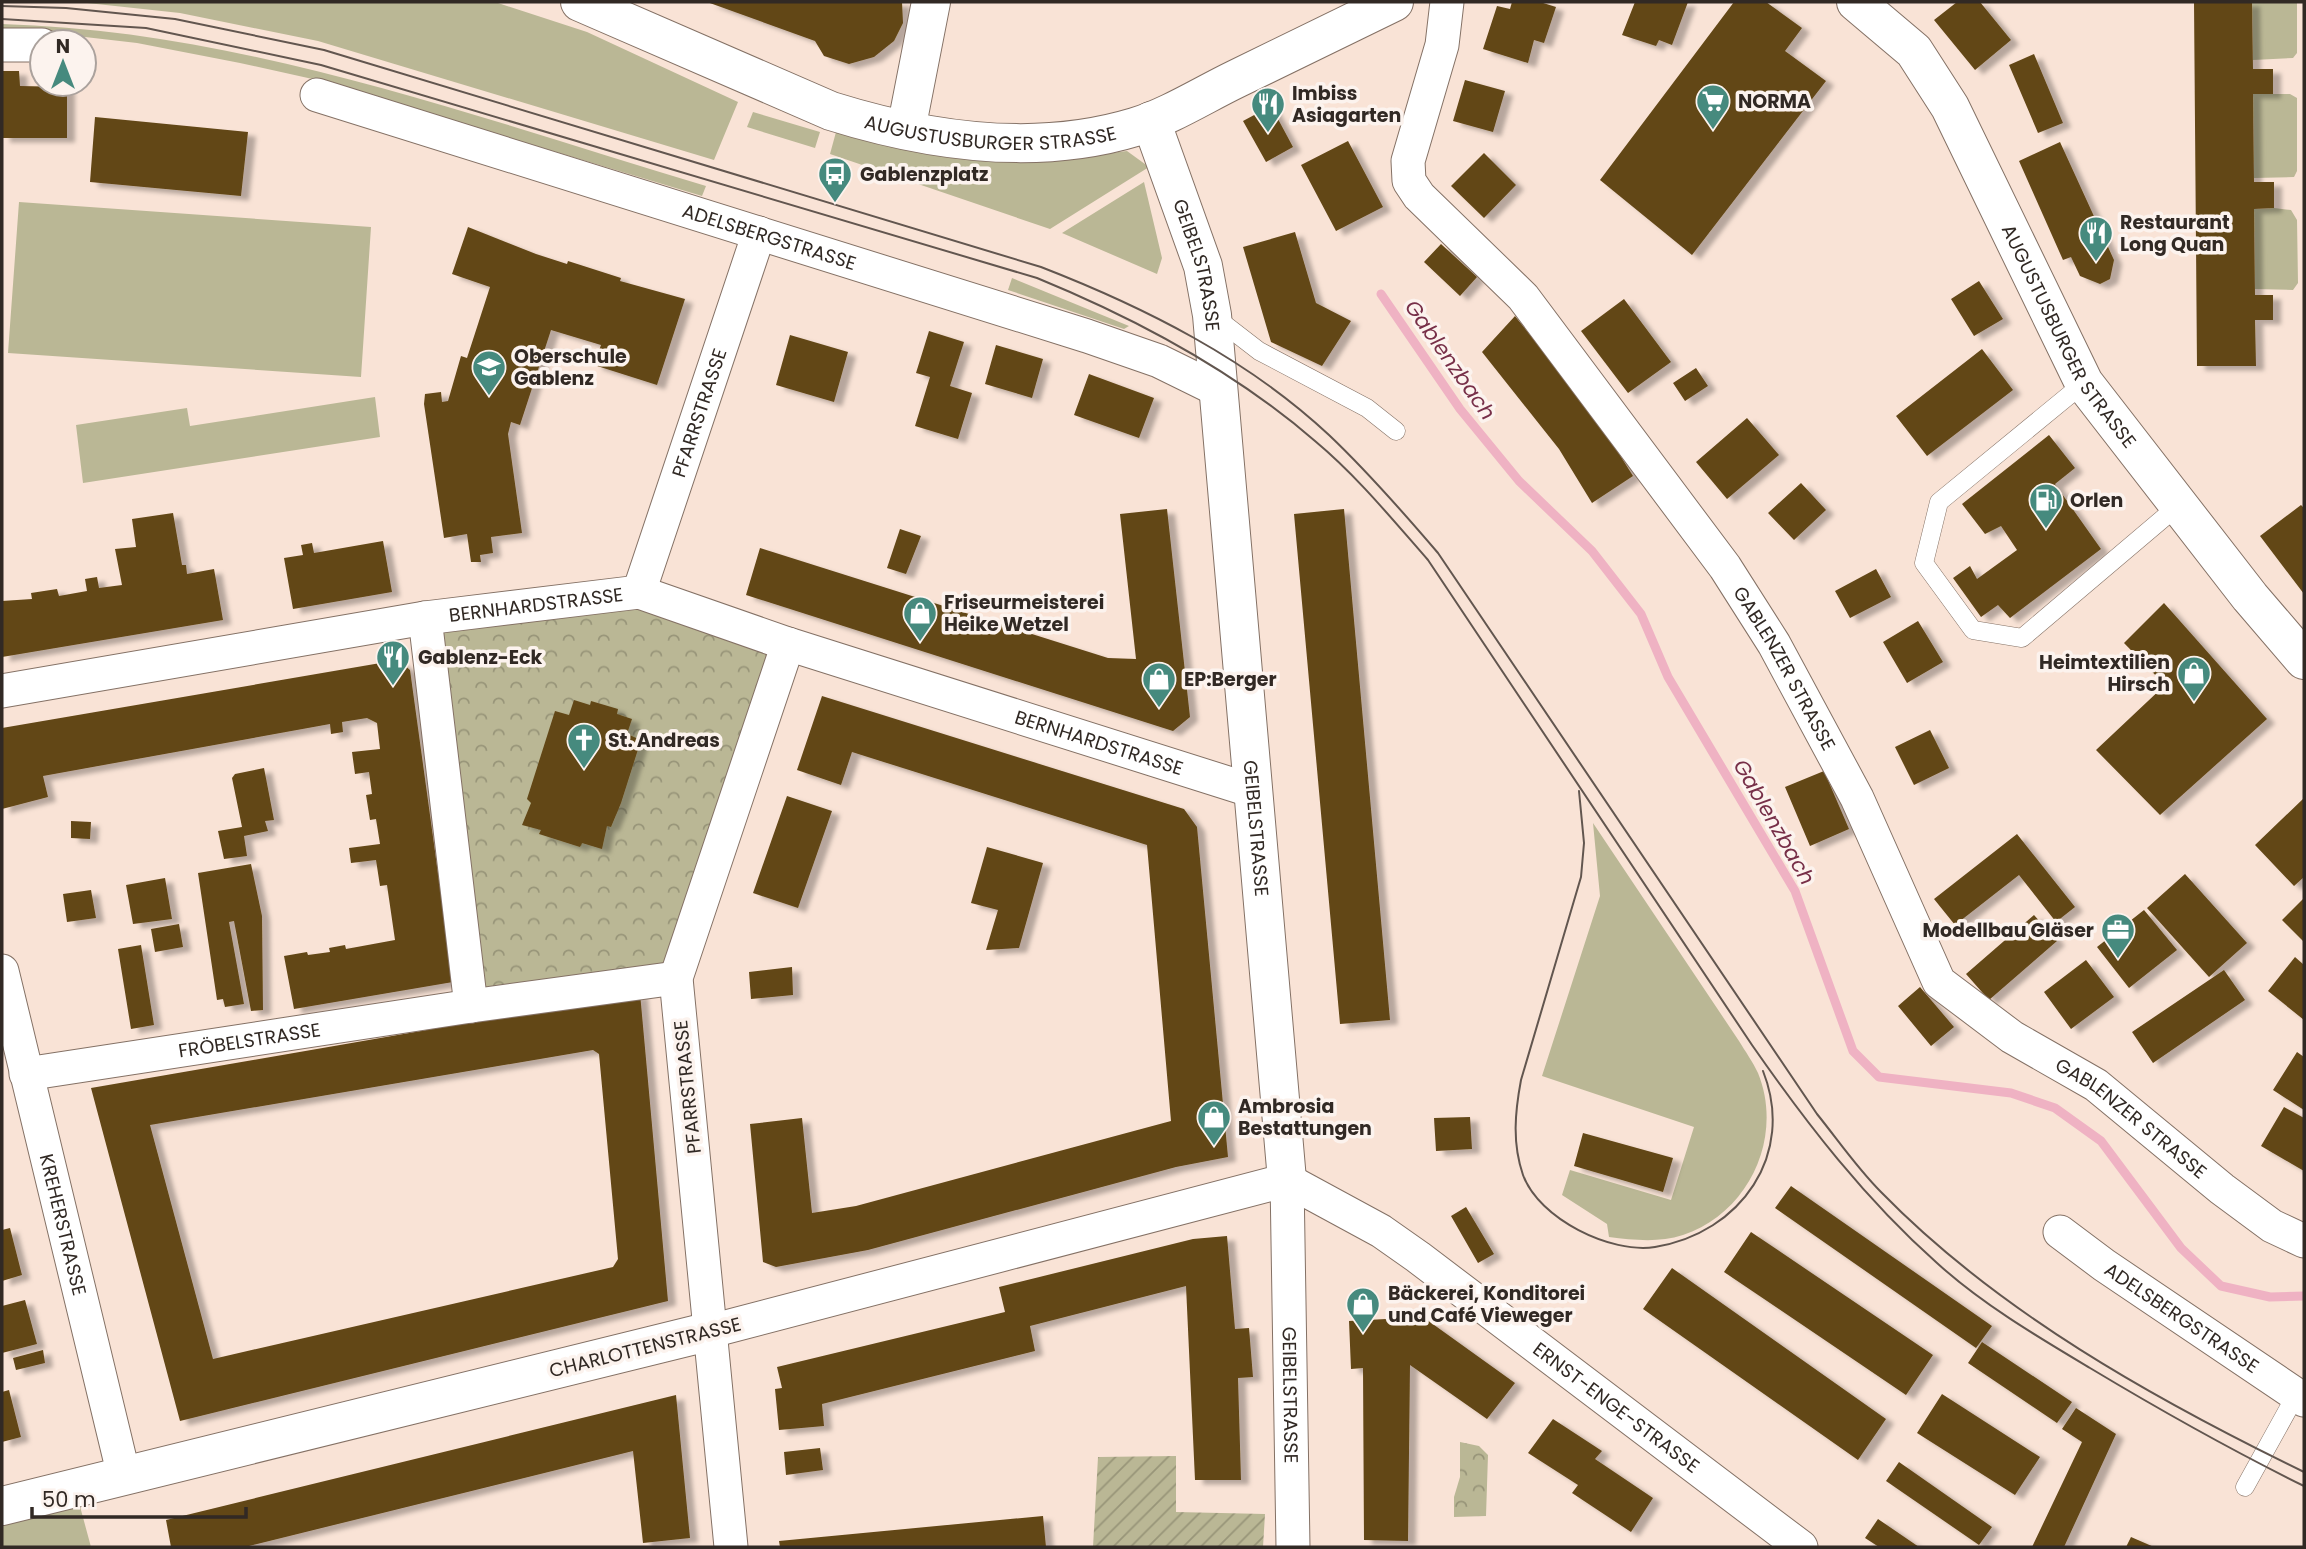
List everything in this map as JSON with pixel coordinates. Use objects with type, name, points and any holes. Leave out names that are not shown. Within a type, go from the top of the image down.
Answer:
[{"type":"main road","name":"AUGUSTUSBURGER STRASSE","points":[[580,2],[831,111],[906,130],[971,142],[1029,142],[1093,136],[1151,121],[1394,2]]},
{"type":"main road","points":[[906,130],[931,2]]},
{"type":"main road","name":"AUGUSTUSBURGER STRASSE","points":[[1856,2],[1914,51],[1950,107],[2084,383],[2250,597],[2304,660]]},
{"type":"main road","name":"GEIBELSTRASSE","points":[[1151,121],[1203,266],[1212,315],[1287,1180]]},
{"type":"main road","name":"CHARLOTTENSTRASSE","points":[[2,1506],[711,1331]]},
{"type":"street","name":"GABLENZER STRASSE","points":[[1447,2],[1442,46],[1408,161],[1409,181],[1419,196],[1523,296],[1725,567],[1774,644],[1857,798],[1939,982],[2012,1037],[2096,1085],[2242,1204],[2272,1226],[2304,1241]]},
{"type":"street","points":[[2,45],[28,45]]},
{"type":"street","name":"ADELSBERGSTRASSE","points":[[317,95],[1087,336],[1159,361],[1218,390]]},
{"type":"street","name":"PFARRSTRASSE","points":[[639,592],[759,233]]},
{"type":"street","name":"BERNHARDSTRASSE","points":[[2,691],[425,618],[639,592],[788,644],[1253,791]]},
{"type":"street","points":[[425,618],[471,1006]]},
{"type":"street","name":"PFARRSTRASSE","points":[[731,1547],[676,978],[788,644]]},
{"type":"street","name":"KREHERSTRASSE","points":[[2,971],[124,1476]]},
{"type":"street","name":"FRÖBELSTRASSE","points":[[26,1074],[471,1006],[676,978]]},
{"type":"street","name":"CHARLOTTENSTRASSE","points":[[711,1331],[1287,1180]]},
{"type":"street","name":"GEIBELSTRASSE","points":[[1287,1180],[1293,1547]]},
{"type":"street","name":"ERNST-ENGE-STRASSE","points":[[1287,1180],[1381,1231],[1409,1250],[1801,1547]]},
{"type":"street","name":"ADELSBERGSTRASSE","points":[[2060,1232],[2104,1265],[2300,1397]]},
{"type":"lane","points":[[1212,315],[1259,351],[1367,408],[1396,430]]},
{"type":"lane","points":[[2084,383],[1939,502],[1924,563],[1973,630],[2022,638],[2179,505]]},
{"type":"lane","points":[[2245,1487],[2300,1397]]},
{"type":"green space","points":[[78,2],[495,2],[587,32],[738,102],[714,160],[318,41],[180,13]]},
{"type":"green space","points":[[2252,2],[2297,2],[2297,53],[2293,58],[2253,60]]},
{"type":"green space","points":[[2,24],[63,28],[28,28],[28,36],[2,36]]},
{"type":"green space","points":[[98,31],[271,60],[359,82],[706,186],[702,196],[317,80],[137,43],[98,38]]},
{"type":"green space","points":[[2253,94],[2290,94],[2297,98],[2297,171],[2294,177],[2254,178]]},
{"type":"green space","points":[[753,112],[820,132],[815,148],[747,127]]},
{"type":"green space","points":[[836,132],[911,150],[980,158],[1051,158],[1127,151],[1149,167],[1050,229],[830,154]]},
{"type":"green space","points":[[1144,182],[1162,258],[1157,274],[1062,233]]},
{"type":"green space","points":[[19,202],[371,227],[361,377],[8,353]]},
{"type":"green space","points":[[2254,209],[2291,210],[2297,220],[2298,283],[2293,290],[2255,289]]},
{"type":"green space","points":[[1012,278],[1129,326],[1124,329],[1008,290]]},
{"type":"green space","points":[[375,397],[380,437],[83,483],[76,425],[187,408],[190,426]]},
{"type":"green space","points":[[639,592],[788,644],[676,978],[471,1006],[441,617]]},
{"type":"green space","points":[[1593,823],[1749,1057],[1758,1073],[1765,1097],[1767,1122],[1763,1147],[1755,1170],[1743,1191],[1726,1209],[1706,1224],[1674,1238],[1646,1240],[1609,1237],[1607,1224],[1562,1195],[1570,1170],[1671,1200],[1694,1127],[1542,1076],[1600,896]]},
{"type":"green space","points":[[1460,1442],[1479,1446],[1488,1455],[1486,1516],[1454,1517],[1454,1497],[1460,1477]]},
{"type":"green space","points":[[1176,1456],[1176,1512],[1265,1514],[1263,1547],[1093,1547],[1098,1457]]},
{"type":"green space","points":[[78,1499],[91,1547],[2,1547],[2,1518]]},
{"type":"building","points":[[707,2],[902,2],[903,23],[894,41],[874,57],[849,64],[824,56],[815,41]]},
{"type":"building","points":[[1512,2],[1540,2],[1556,7],[1544,43],[1534,40],[1528,63],[1483,49],[1497,6],[1510,9]]},
{"type":"building","points":[[1635,2],[1688,2],[1672,45],[1659,40],[1656,46],[1622,35]]},
{"type":"building","name":"NORMA","points":[[1734,2],[1766,2],[1802,28],[1785,51],[1826,81],[1692,255],[1600,180]]},
{"type":"building","points":[[1957,2],[1980,2],[2011,40],[1975,70],[1934,20]]},
{"type":"building","points":[[2194,2],[2252,2],[2253,69],[2273,69],[2273,94],[2253,94],[2254,182],[2274,182],[2274,208],[2254,209],[2255,295],[2273,295],[2273,320],[2255,320],[2256,366],[2197,366]]},
{"type":"building","points":[[2034,54],[2063,123],[2038,133],[2009,65]]},
{"type":"building","points":[[2,71],[19,71],[20,86],[28,86],[28,98],[67,98],[67,138],[2,138]]},
{"type":"building","points":[[1465,80],[1505,91],[1493,132],[1453,121]]},
{"type":"building","name":"Imbiss Asiagarten","points":[[1271,106],[1293,147],[1266,162],[1243,121]]},
{"type":"building","points":[[95,117],[248,132],[241,196],[90,182]]},
{"type":"building","points":[[1348,141],[1383,207],[1336,231],[1301,165]]},
{"type":"building","points":[[2060,142],[2114,260],[2110,279],[2100,284],[2080,276],[2071,257],[2063,260],[2019,161]]},
{"type":"building","points":[[1484,153],[1516,185],[1484,218],[1451,186]]},
{"type":"building","name":"Oberschule Gablenz","points":[[468,227],[536,254],[567,264],[568,261],[621,278],[620,281],[685,299],[657,385],[594,365],[601,345],[551,330],[520,425],[511,422],[508,434],[522,533],[491,537],[493,553],[480,555],[481,562],[471,562],[467,534],[444,538],[424,404],[425,394],[441,392],[442,402],[448,401],[461,356],[467,358],[490,287],[452,274]]},
{"type":"building","points":[[1295,232],[1316,303],[1351,321],[1322,366],[1271,342],[1243,247]]},
{"type":"building","points":[[1441,244],[1477,277],[1460,296],[1424,262]]},
{"type":"building","points":[[1979,281],[2003,319],[1974,336],[1951,299]]},
{"type":"building","points":[[1624,299],[1671,362],[1628,393],[1581,331]]},
{"type":"building","points":[[1515,316],[1598,420],[1633,476],[1592,503],[1559,449],[1482,352]]},
{"type":"building","points":[[929,331],[964,342],[950,386],[972,393],[958,439],[915,426],[930,377],[916,373]]},
{"type":"building","points":[[790,335],[848,352],[834,402],[776,385]]},
{"type":"building","points":[[996,345],[1043,359],[1032,398],[985,384]]},
{"type":"building","points":[[1982,349],[2013,390],[1927,456],[1896,416]]},
{"type":"building","points":[[1696,368],[1708,386],[1685,401],[1673,383]]},
{"type":"building","points":[[1089,374],[1154,398],[1139,438],[1074,415]]},
{"type":"building","points":[[1747,418],[1779,455],[1727,499],[1696,462]]},
{"type":"building","name":"Orlen","points":[[2049,435],[2075,468],[2055,484],[2101,549],[2010,618],[1998,605],[1981,617],[1953,578],[1970,566],[1977,579],[2017,550],[2001,526],[1985,534],[1962,504]]},
{"type":"building","points":[[1801,483],[1826,510],[1794,540],[1768,513]]},
{"type":"building","points":[[2301,505],[2304,508],[2304,594],[2260,536]]},
{"type":"building","points":[[1167,509],[1190,717],[1173,731],[746,595],[760,548],[1108,658],[1136,659],[1120,514]]},
{"type":"building","points":[[1344,509],[1390,1020],[1340,1024],[1294,514]]},
{"type":"building","points":[[173,513],[182,565],[186,565],[187,574],[214,569],[223,620],[2,657],[2,601],[32,599],[31,593],[57,589],[59,596],[87,591],[85,579],[97,577],[99,588],[122,585],[115,549],[136,547],[132,519]]},
{"type":"building","points":[[900,529],[921,536],[906,574],[887,568]]},
{"type":"building","points":[[383,541],[392,592],[293,609],[284,558],[303,555],[301,545],[312,543],[314,553]]},
{"type":"building","points":[[1876,569],[1891,597],[1850,618],[1835,591]]},
{"type":"building","points":[[2164,603],[2267,719],[2160,815],[2096,750],[2165,685],[2124,643]]},
{"type":"building","points":[[1918,621],[1943,662],[1907,683],[1883,642]]},
{"type":"building","points":[[398,660],[410,670],[453,982],[294,1009],[284,956],[330,952],[329,948],[345,945],[346,949],[395,940],[387,885],[380,886],[376,860],[351,863],[349,848],[380,844],[376,819],[370,820],[366,795],[372,794],[369,772],[355,774],[352,752],[380,749],[377,723],[367,718],[342,722],[343,732],[331,734],[330,724],[43,776],[48,797],[2,809],[2,728]]},
{"type":"building","points":[[822,696],[1184,809],[1197,827],[1228,1157],[1176,1167],[868,1250],[776,1267],[763,1262],[750,1124],[802,1118],[812,1213],[856,1206],[1171,1121],[1147,845],[852,752],[841,785],[797,770]]},
{"type":"building","name":"St. Andreas","points":[[574,700],[590,705],[591,701],[618,709],[617,714],[632,719],[627,734],[641,740],[621,803],[611,827],[607,826],[602,849],[582,843],[580,847],[539,834],[541,830],[522,825],[531,803],[527,799],[555,711],[569,715]]},
{"type":"building","points":[[1930,730],[1949,768],[1914,785],[1895,747]]},
{"type":"building","points":[[264,768],[274,820],[265,821],[268,831],[244,836],[247,856],[224,859],[218,831],[242,827],[232,778],[235,774]]},
{"type":"building","points":[[1824,771],[1849,829],[1810,846],[1785,787]]},
{"type":"building","points":[[787,796],[832,811],[798,908],[753,893]]},
{"type":"building","points":[[2304,798],[2304,877],[2294,886],[2255,845]]},
{"type":"building","points":[[71,821],[91,822],[90,839],[71,838]]},
{"type":"building","points":[[2017,834],[2075,907],[2056,922],[2019,875],[1955,925],[1934,899]]},
{"type":"building","points":[[987,847],[1043,863],[1019,948],[986,950],[998,910],[971,903]]},
{"type":"building","points":[[251,864],[262,916],[263,1010],[251,1011],[234,921],[229,922],[244,1004],[225,1007],[223,999],[217,1000],[198,873]]},
{"type":"building","points":[[2185,874],[2247,943],[2209,977],[2147,908]]},
{"type":"building","points":[[165,878],[172,919],[133,924],[126,885]]},
{"type":"building","points":[[91,890],[96,918],[67,922],[63,894]]},
{"type":"building","points":[[2304,898],[2304,942],[2282,920]]},
{"type":"building","points":[[2144,910],[2177,950],[2129,988],[2097,947]]},
{"type":"building","points":[[2034,915],[2057,941],[1989,1000],[1966,974]]},
{"type":"building","points":[[179,924],[183,947],[155,952],[151,929]]},
{"type":"building","points":[[141,945],[154,1025],[131,1029],[118,949]]},
{"type":"building","points":[[2295,957],[2304,965],[2304,1020],[2268,991]]},
{"type":"building","points":[[2086,960],[2114,997],[2071,1029],[2044,992]]},
{"type":"building","points":[[792,967],[793,995],[751,999],[749,972]]},
{"type":"building","points":[[2224,970],[2245,1000],[2153,1063],[2132,1032]]},
{"type":"building","points":[[1920,987],[1954,1027],[1931,1046],[1898,1006]]},
{"type":"building","points":[[640,993],[668,1301],[180,1421],[91,1088]],"holes":[[[593,1050],[599,1054],[618,1259],[613,1267],[213,1359],[150,1125]]]},
{"type":"building","points":[[2297,1052],[2304,1057],[2304,1110],[2273,1090]]},
{"type":"building","points":[[2284,1107],[2304,1118],[2304,1171],[2261,1146]]},
{"type":"building","points":[[1470,1117],[1472,1149],[1436,1151],[1434,1118]]},
{"type":"building","points":[[1583,1133],[1673,1158],[1663,1192],[1574,1166]]},
{"type":"building","points":[[1791,1186],[1992,1326],[1976,1348],[1775,1208]]},
{"type":"building","points":[[1466,1207],[1494,1254],[1478,1263],[1451,1216]]},
{"type":"building","points":[[10,1228],[22,1275],[2,1281],[2,1230]]},
{"type":"building","points":[[1751,1232],[1933,1355],[1906,1395],[1724,1272]]},
{"type":"building","points":[[1227,1236],[1235,1329],[1249,1328],[1253,1377],[1238,1378],[1241,1480],[1195,1480],[1186,1286],[1030,1326],[1035,1351],[822,1404],[824,1426],[779,1430],[775,1389],[782,1388],[777,1367],[1005,1312],[999,1287],[1193,1239]]},
{"type":"building","points":[[1672,1268],[1886,1419],[1858,1460],[1643,1309]]},
{"type":"building","points":[[25,1300],[37,1344],[2,1353],[2,1306]]},
{"type":"building","points":[[1423,1317],[1515,1383],[1487,1419],[1410,1365],[1408,1541],[1364,1540],[1363,1368],[1351,1369],[1349,1321]]},
{"type":"building","points":[[1982,1342],[2072,1402],[2057,1423],[1968,1363]]},
{"type":"building","points":[[43,1350],[45,1363],[16,1370],[13,1358]]},
{"type":"building","points":[[9,1390],[21,1437],[2,1442],[2,1392]]},
{"type":"building","points":[[1942,1394],[2040,1457],[2015,1495],[1917,1433]]},
{"type":"building","points":[[676,1395],[690,1538],[643,1543],[633,1451],[245,1547],[171,1547],[166,1520]]},
{"type":"building","points":[[2076,1408],[2116,1434],[2064,1547],[2032,1547],[2082,1442],[2062,1429]]},
{"type":"building","points":[[1553,1419],[1602,1451],[1595,1459],[1653,1498],[1631,1532],[1572,1493],[1578,1485],[1528,1453]]},
{"type":"building","points":[[820,1448],[823,1470],[786,1475],[784,1452]]},
{"type":"building","points":[[1899,1462],[1992,1527],[1979,1545],[1886,1481]]},
{"type":"building","points":[[1043,1516],[1046,1547],[780,1547],[779,1541]]},
{"type":"building","points":[[1878,1519],[1919,1547],[1879,1547],[1865,1538]]},
{"type":"building","points":[[2131,1537],[2154,1547],[2126,1547]]},
{"type":"waterway","name":"Gablenzbach","points":[[1381,294],[1460,409],[1519,481],[1592,551],[1641,614],[1668,677],[1795,891],[1853,1051],[1879,1077],[2011,1093],[2055,1108],[2101,1141],[2181,1248],[2221,1286],[2270,1297],[2304,1296]]},
{"type":"tram line","points":[[2,6],[66,8],[175,19],[324,50],[1041,267],[1118,299],[1229,359],[1264,382],[1329,435],[1385,492],[1438,553],[1817,1114],[1881,1192],[1975,1276],[2080,1350],[2191,1414],[2304,1472]]},
{"type":"tram line","points":[[2,19],[146,28],[321,65],[1037,278],[1147,329],[1217,369],[1284,415],[1330,454],[1374,498],[1428,560],[1752,1045],[1838,1160],[1885,1213],[1954,1278],[2011,1319],[2169,1414],[2304,1486]]},
{"type":"tram line","points":[[1579,791],[1584,843],[1581,877],[1521,1080],[1517,1104],[1517,1151],[1523,1175],[1531,1191],[1560,1219],[1598,1239],[1637,1248],[1655,1247],[1686,1239],[1713,1225],[1736,1207],[1754,1185],[1766,1159],[1772,1132],[1771,1102],[1763,1071]]},
{"type":"place","name":"NORMA","points":[[1713,131]]},
{"type":"place","name":"Imbiss Asiagarten","points":[[1268,134]]},
{"type":"place","name":"Gablenzplatz","points":[[835,204]]},
{"type":"place","name":"Restaurant Long Quan","points":[[2096,263]]},
{"type":"place","name":"Oberschule Gablenz","points":[[489,397]]},
{"type":"place","name":"Orlen","points":[[2046,530]]},
{"type":"place","name":"Friseurmeisterei Heike Wetzel","points":[[920,643]]},
{"type":"place","name":"Gablenz-Eck","points":[[393,687]]},
{"type":"place","name":"Heimtextilien Hirsch","points":[[2194,703]]},
{"type":"place","name":"EP:Berger","points":[[1159,709]]},
{"type":"place","name":"St. Andreas","points":[[584,770]]},
{"type":"place","name":"Modellbau Gläser","points":[[2118,960]]},
{"type":"place","name":"Ambrosia Bestattungen","points":[[1214,1147]]},
{"type":"place","name":"Bäckerei, Konditorei und Café Vieweger","points":[[1363,1334]]}]
